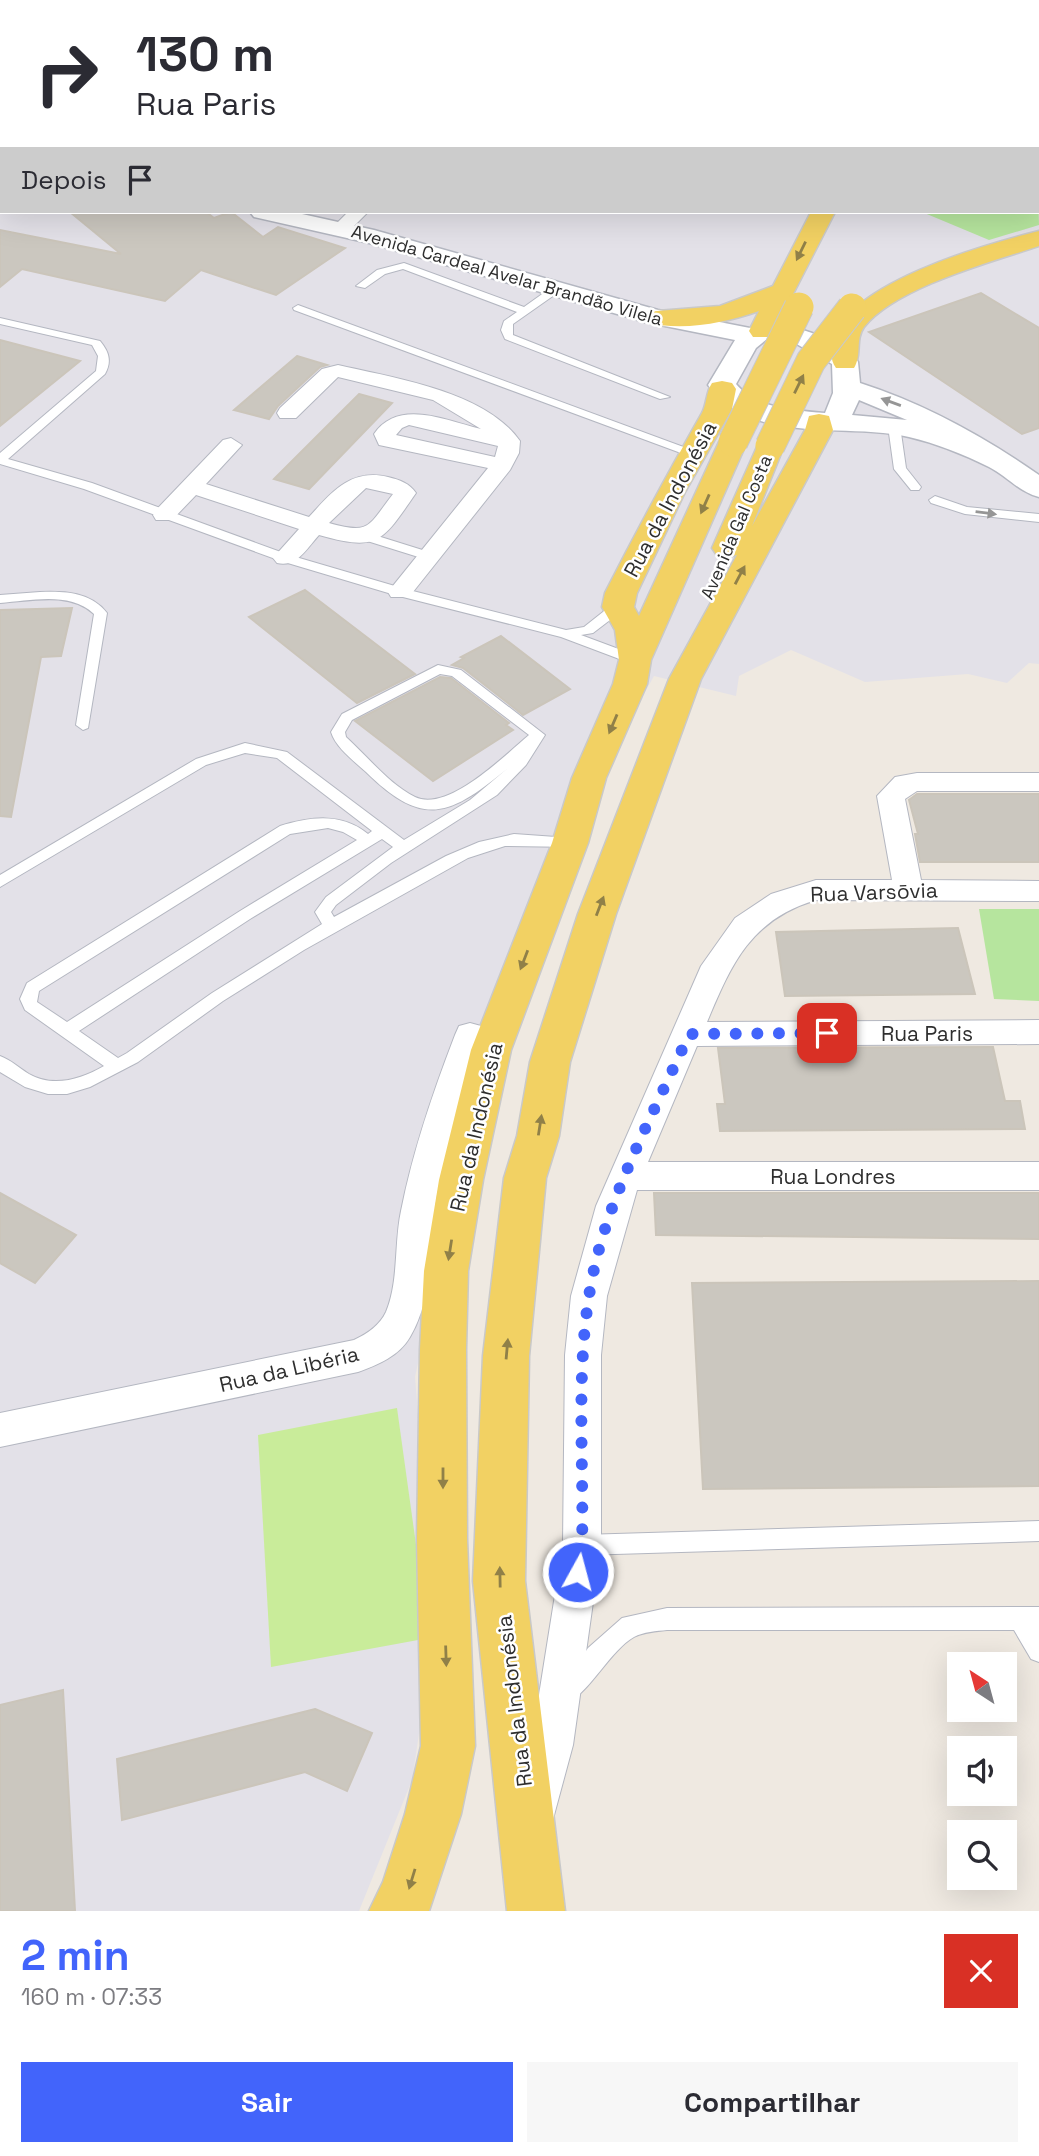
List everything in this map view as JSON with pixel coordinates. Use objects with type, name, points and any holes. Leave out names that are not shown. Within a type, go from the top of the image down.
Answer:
[{"type":"main road","name":"Avenida Cardeal Avelar Brandão Vilela","points":[[271,214],[340,229],[654,317],[818,341],[831,348],[845,375],[972,442],[1039,488]]},
{"type":"main road","points":[[635,660],[733,442],[822,214]]},
{"type":"main road","points":[[757,333],[791,299],[847,214]]},
{"type":"main road","name":"Avenida Gal Costa","points":[[685,679],[687,648],[712,582],[755,489],[770,446],[816,353],[852,308],[907,277],[1039,232]]},
{"type":"main road","name":"Avenida Gal Costa","points":[[685,679],[819,429],[844,406],[846,339],[851,327],[880,301],[918,282],[1039,238]]},
{"type":"main road","points":[[654,317],[721,316],[791,299]]},
{"type":"main road","points":[[654,317],[712,365],[722,387],[740,402],[764,414],[826,421]]},
{"type":"main road","name":"Rua da Indonésia","points":[[398,1911],[407,1896],[433,1814],[449,1746],[442,1539],[446,1271],[457,1206],[492,1051],[570,843],[589,778],[630,684],[635,660],[631,630],[618,607],[629,574],[670,492],[718,409],[722,387],[757,333]]},
{"type":"main road","name":"Avenida Cardeal Avelar Brandão Vilela","points":[[826,421],[894,426],[930,435],[993,458]]},
{"type":"main road","name":"Rua da Indonésia","points":[[536,1911],[530,1836],[499,1581],[506,1356],[525,1178],[538,1136],[550,1062],[569,1001],[597,914],[685,679]]},
{"type":"street","points":[[340,229],[357,214]]},
{"type":"street","points":[[288,413],[329,373],[338,371],[449,399],[485,421],[509,441]]},
{"type":"street","points":[[502,465],[387,440],[385,434],[394,423],[409,419],[509,441]]},
{"type":"street","points":[[400,592],[502,465],[508,453],[509,441]]},
{"type":"street","points":[[164,515],[231,445]]},
{"type":"street","points":[[191,486],[317,526],[359,539],[368,537],[405,493],[400,488],[359,482],[317,526],[285,558]]},
{"type":"street","points":[[908,889],[891,796],[898,788],[918,782],[1039,782]]},
{"type":"street","name":"Rua Varsōvia","points":[[530,1836],[552,1745],[582,1545],[583,1354],[589,1296],[598,1251],[626,1177],[716,966],[736,932],[758,912],[784,898],[816,890],[1039,891]]},
{"type":"street","name":"Rua Paris","points":[[689,1034],[1039,1032]]},
{"type":"street","name":"Rua da Libéria","points":[[0,1430],[358,1356],[377,1348],[393,1334],[402,1316],[417,1213],[438,1122],[470,1035]]},
{"type":"street","name":"Rua Londres","points":[[626,1177],[1039,1176]]},
{"type":"lane","points":[[361,286],[381,272],[404,266],[524,311]]},
{"type":"lane","points":[[556,289],[508,323],[506,330],[509,337],[664,397]]},
{"type":"lane","points":[[298,308],[693,454]]},
{"type":"lane","points":[[0,321],[96,343],[103,351],[105,360],[101,372],[0,459]]},
{"type":"lane","points":[[894,426],[900,469],[915,487]]},
{"type":"lane","points":[[0,459],[88,486],[285,558],[400,592],[565,634],[635,660]]},
{"type":"lane","points":[[935,499],[965,510],[1039,518]]},
{"type":"lane","points":[[368,537],[428,556]]},
{"type":"lane","points":[[0,599],[81,598],[93,604],[101,613],[83,725]]},
{"type":"lane","points":[[565,634],[588,630],[618,607]]},
{"type":"lane","points":[[438,669],[456,673],[538,735],[457,799],[429,807],[406,799],[340,739],[338,732],[347,717],[438,669]]},
{"type":"lane","points":[[331,925],[323,912],[331,901],[403,847],[464,812],[507,781],[538,735]]},
{"type":"lane","points":[[0,882],[201,762],[245,748],[282,755],[403,847]]},
{"type":"lane","points":[[117,1066],[41,1014],[28,999],[33,987],[285,830],[317,821],[331,822],[358,832],[367,841]]},
{"type":"lane","points":[[66,1031],[233,922],[383,832]]},
{"type":"lane","points":[[0,1063],[26,1081],[48,1088],[68,1087],[117,1066],[233,985],[331,925],[485,845],[505,840],[570,843]]},
{"type":"lane","points":[[582,1545],[1039,1531]]},
{"type":"lane","points":[[558,1705],[596,1656],[630,1626],[667,1619],[1029,1618],[1039,1651]]},
{"type":"shaded area","points":[[0,214],[1039,214],[1039,664],[1029,663],[1007,683],[968,674],[865,682],[791,650],[739,676],[736,696],[654,676],[557,849],[502,973],[415,1377],[435,1628],[412,1780],[359,1911],[0,1911]]},
{"type":"green space","points":[[927,214],[1039,214],[1039,225],[989,240]]},
{"type":"green space","points":[[979,909],[1039,909],[1039,1001],[994,999]]},
{"type":"green space","points":[[397,1408],[429,1638],[271,1667],[258,1435]]},
{"type":"building","points":[[72,214],[209,214],[214,218],[234,214],[263,237],[278,227],[345,248],[276,295],[201,270],[165,301],[22,269],[0,287],[0,230],[121,254]]},
{"type":"building","points":[[981,293],[1039,328],[1039,428],[1022,434],[869,332]]},
{"type":"building","points":[[0,340],[80,361],[0,426]]},
{"type":"building","points":[[297,356],[327,365],[320,367],[278,406],[269,419],[234,410]]},
{"type":"building","points":[[359,394],[392,403],[309,489],[274,479]]},
{"type":"building","points":[[305,590],[415,674],[357,703],[249,617]]},
{"type":"building","points":[[72,608],[61,656],[41,657],[11,817],[0,816],[0,610]]},
{"type":"building","points":[[501,636],[570,689],[523,715],[463,668],[452,665],[464,658],[461,657]]},
{"type":"building","points":[[440,677],[451,678],[509,723],[506,725],[513,730],[433,781],[355,721]]},
{"type":"building","points":[[917,794],[1039,794],[1039,862],[920,862],[915,834],[918,834],[909,800]]},
{"type":"building","points":[[958,928],[975,994],[785,996],[776,932]]},
{"type":"building","points":[[993,1047],[1005,1101],[1020,1101],[1025,1129],[720,1131],[717,1104],[725,1104],[718,1048]]},
{"type":"building","points":[[0,1193],[76,1235],[35,1283],[0,1263]]},
{"type":"building","points":[[654,1193],[1039,1193],[1039,1239],[656,1235]]},
{"type":"building","points":[[1039,1281],[1039,1486],[703,1489],[692,1283]]},
{"type":"building","points":[[63,1690],[75,1911],[0,1911],[0,1705]]},
{"type":"building","points":[[315,1709],[372,1733],[347,1791],[305,1772],[122,1820],[117,1759]]},
{"type":"route","points":[[578,1572],[582,1545],[583,1354],[589,1296],[598,1251],[613,1206],[689,1034],[827,1033]]}]
